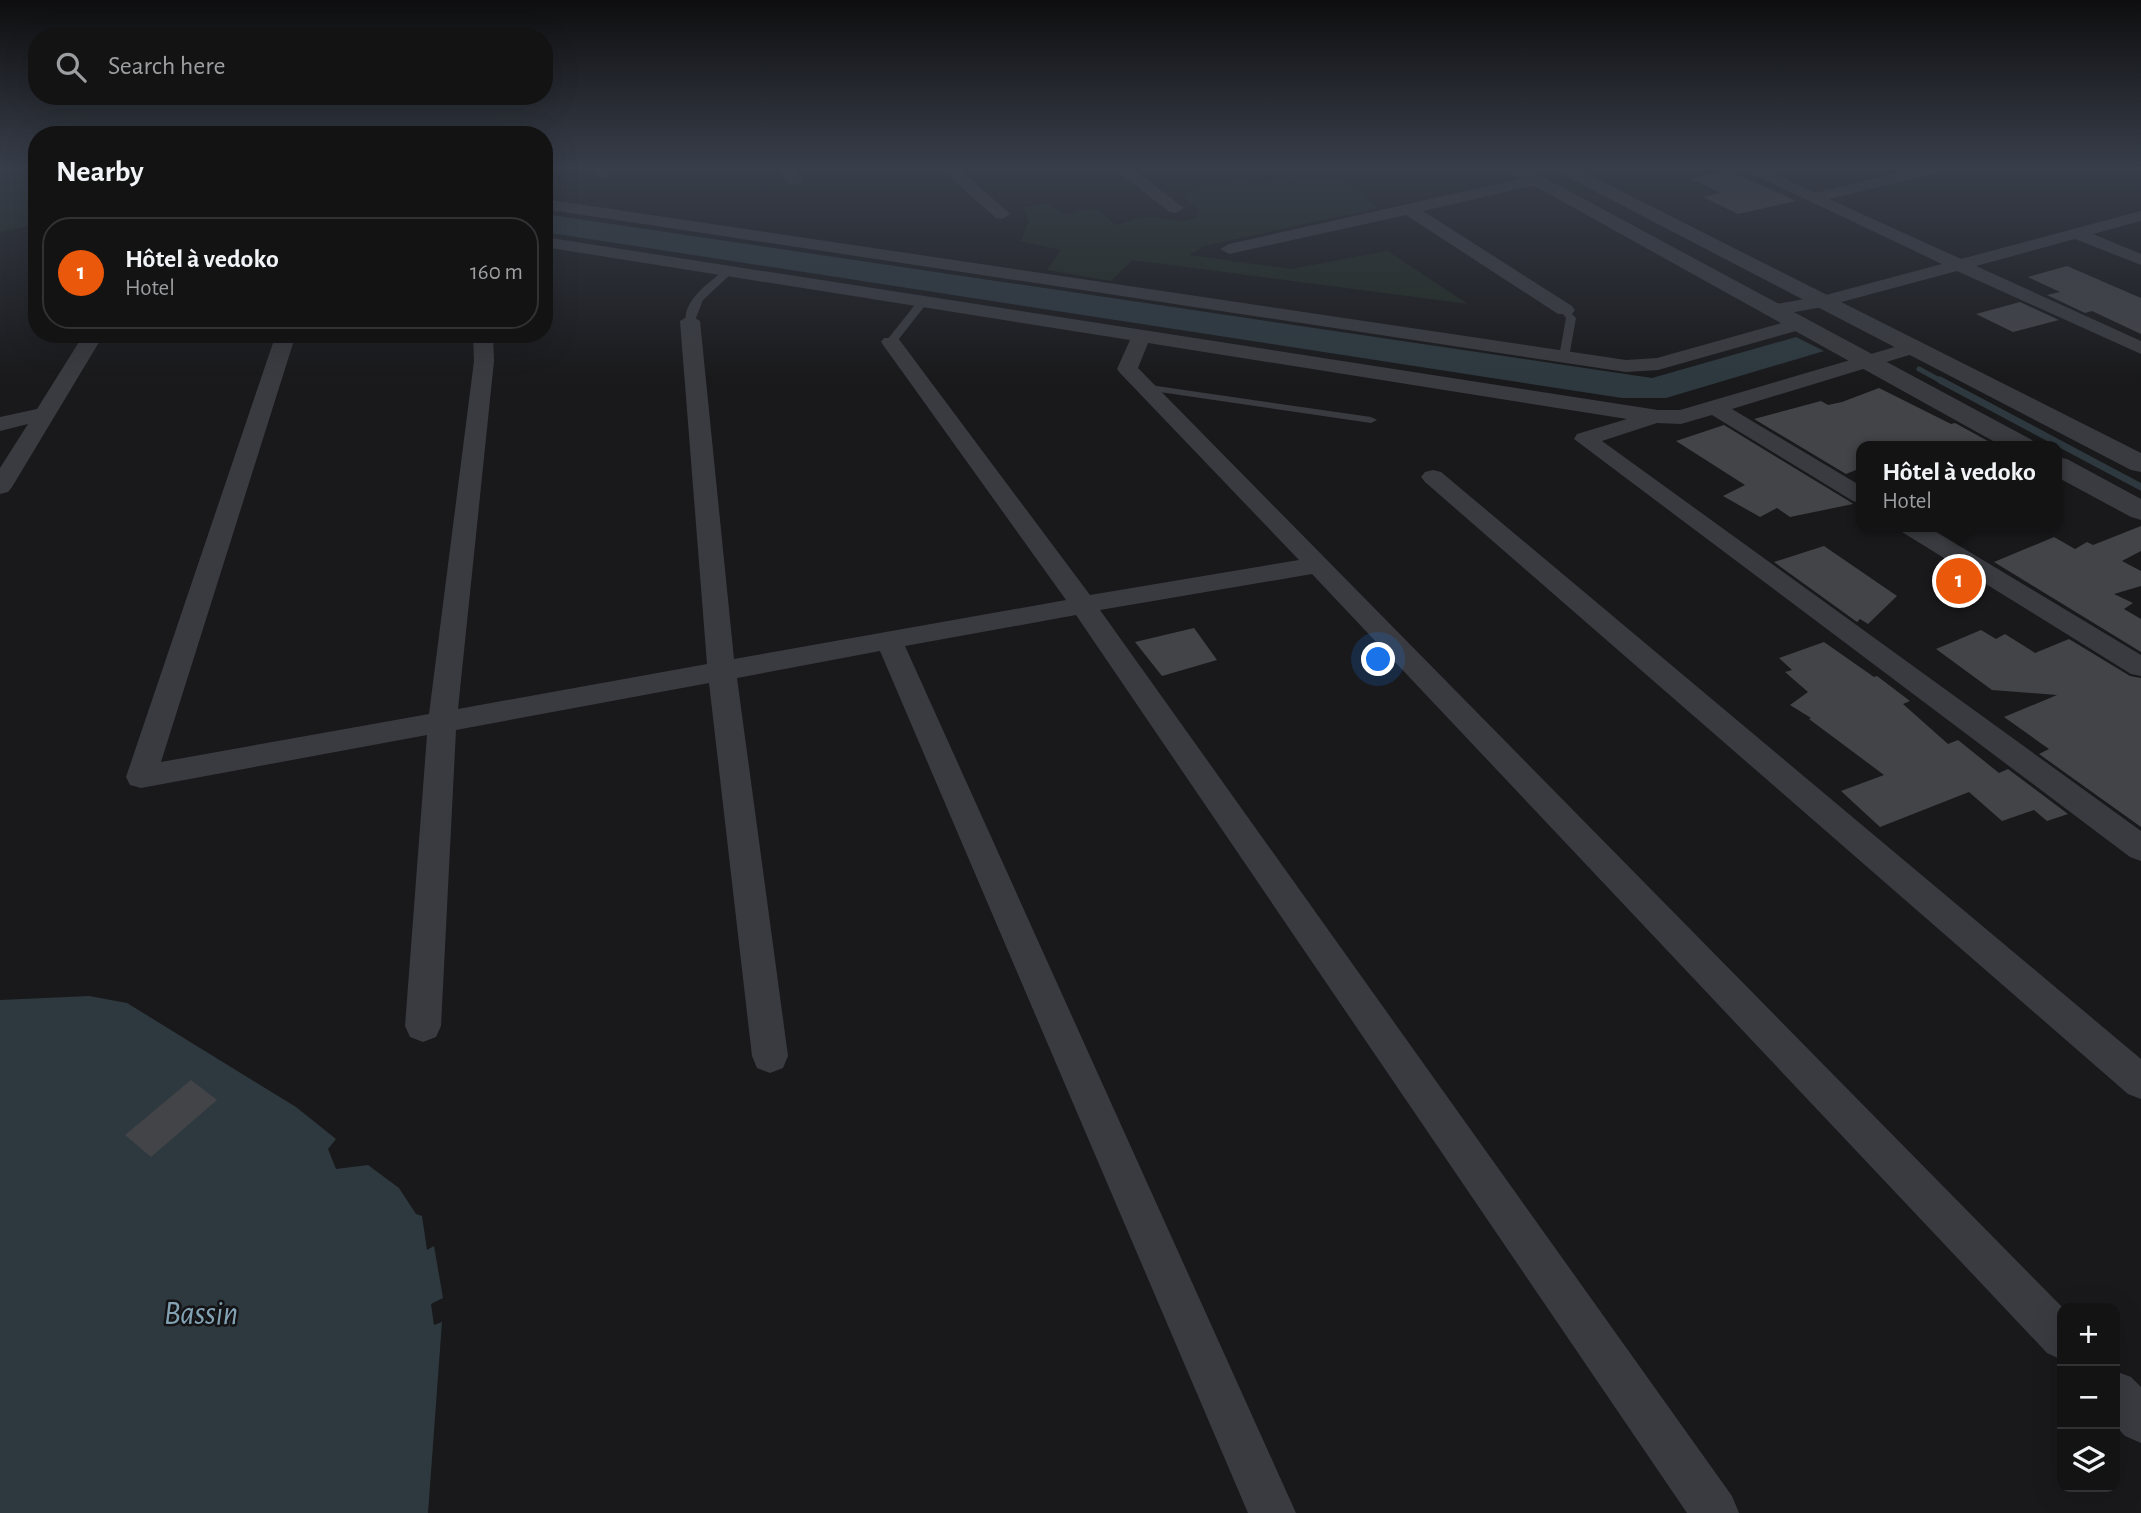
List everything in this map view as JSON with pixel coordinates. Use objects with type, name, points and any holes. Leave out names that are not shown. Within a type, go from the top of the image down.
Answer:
[{"type":"street","points":[[781,240],[1626,366],[1658,364],[1797,325]]},
{"type":"street","points":[[1229,249],[1271,240]]},
{"type":"street","points":[[1456,240],[1565,310]]},
{"type":"street","points":[[1642,240],[2013,441]]},
{"type":"street","points":[[1702,240],[2141,464]]},
{"type":"street","points":[[1904,240],[2141,348]]},
{"type":"street","points":[[1772,310],[1824,301],[2052,240]]},
{"type":"street","points":[[2092,240],[2141,260]]},
{"type":"street","points":[[553,243],[1658,417],[1681,417],[1912,348]]},
{"type":"street","points":[[690,321],[722,673],[770,1056]]},
{"type":"street","points":[[1142,335],[1127,369],[1143,387],[1318,565],[2057,1333]]},
{"type":"street","points":[[891,341],[1083,605],[1715,1513]]},
{"type":"street","points":[[0,487],[88,343]]},
{"type":"street","points":[[283,343],[141,777],[1083,605],[1318,565]]},
{"type":"street","points":[[423,1026],[442,723],[484,361],[483,343]]},
{"type":"street","points":[[1714,407],[1856,493]]},
{"type":"street","points":[[0,424],[45,414]]},
{"type":"street","points":[[1658,417],[1585,439],[2141,848]]},
{"type":"street","points":[[2062,468],[2141,511]]},
{"type":"street","points":[[1433,477],[2141,1082]]},
{"type":"street","points":[[1919,532],[2141,667]]},
{"type":"street","points":[[888,641],[1272,1513]]},
{"type":"street","points":[[2120,1398],[2141,1420]]},
{"type":"lane","points":[[690,321],[690,312],[702,294],[729,271]]},
{"type":"lane","points":[[891,341],[922,303]]},
{"type":"lane","points":[[1564,357],[1571,318],[1565,310]]},
{"type":"lane","points":[[1143,387],[1371,420]]},
{"type":"shaded area","points":[[1233,240],[1204,246],[1189,255],[1291,269],[1387,251],[1468,304],[1132,260],[1111,281],[1047,270],[1061,250],[1021,241]]},
{"type":"water","points":[[593,240],[717,240],[1652,378],[1796,337],[1824,351],[1666,398],[1622,398]]},
{"type":"water","name":"Bassin","points":[[89,996],[127,1003],[296,1107],[336,1139],[328,1149],[336,1169],[368,1165],[399,1188],[416,1214],[422,1216],[427,1250],[434,1246],[443,1298],[431,1304],[434,1325],[442,1322],[428,1513],[0,1513],[0,1000]]},
{"type":"building","points":[[2067,266],[2141,298],[2141,334],[2092,311],[2085,313],[2047,295],[2060,292],[2028,277]]},
{"type":"building","points":[[2020,302],[2059,320],[2013,332],[1976,314]]},
{"type":"building","points":[[1879,388],[1988,441],[1856,441],[1856,470],[1846,474],[1754,419],[1821,401],[1828,405]]},
{"type":"building","points":[[1724,425],[1853,504],[1790,517],[1777,508],[1760,517],[1723,496],[1745,485],[1676,441]]},
{"type":"building","points":[[2141,526],[2141,551],[2122,561],[2141,571],[2141,586],[2114,594],[2133,603],[2124,609],[2141,619],[2141,652],[1994,562],[2054,537],[2075,549],[2087,542],[2093,545]]},
{"type":"building","points":[[1824,546],[1897,596],[1868,624],[1860,619],[1857,622],[1774,562]]},
{"type":"building","points":[[1194,628],[1217,660],[1162,676],[1135,642]]},
{"type":"building","points":[[1981,630],[1996,639],[2005,634],[2035,653],[2069,639],[2130,676],[2141,678],[2141,827],[2039,754],[2049,749],[2004,717],[2057,695],[1992,690],[1936,649]]},
{"type":"building","points":[[1824,642],[1910,701],[1903,704],[1948,744],[1958,740],[1999,773],[2008,769],[2068,814],[2047,821],[2034,810],[2002,821],[1969,792],[1880,827],[1841,791],[1884,775],[1809,719],[1811,718],[1790,705],[1808,692],[1785,672],[1792,670],[1779,658]]},
{"type":"building","points":[[191,1080],[217,1100],[151,1157],[125,1135]]},
{"type":"waterway","points":[[1919,369],[1943,382]]},
{"type":"waterway","points":[[1940,380],[2055,441]]},
{"type":"waterway","points":[[2062,445],[2141,487]]},
{"type":"place","name":"Hôtel à vedoko","points":[[1959,581]]}]
